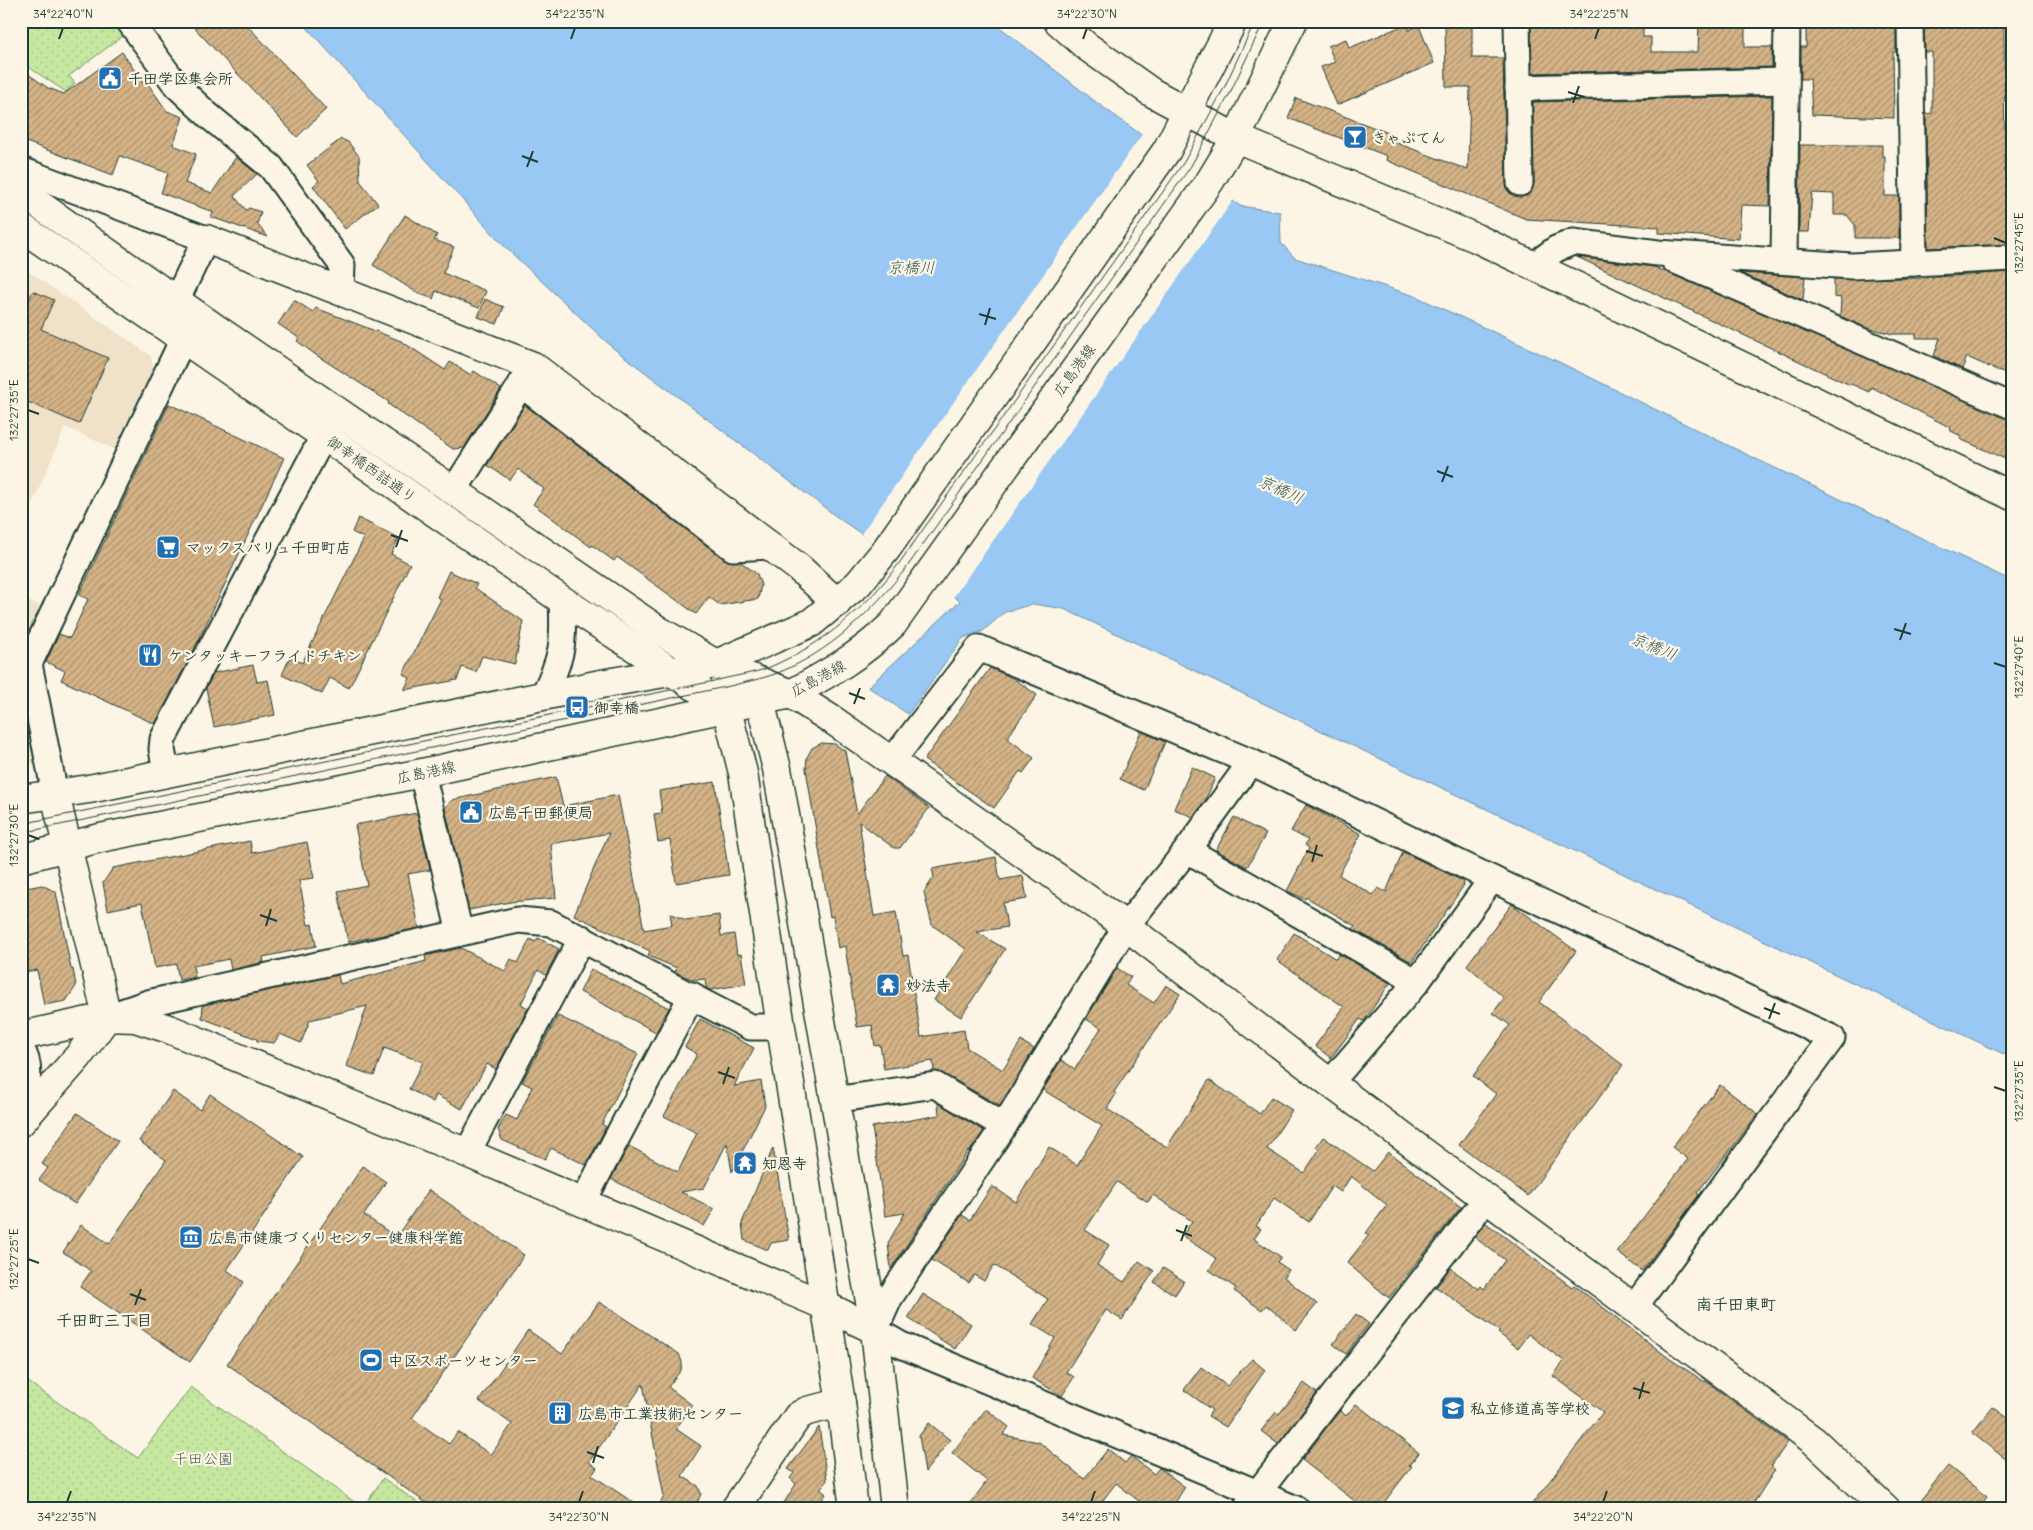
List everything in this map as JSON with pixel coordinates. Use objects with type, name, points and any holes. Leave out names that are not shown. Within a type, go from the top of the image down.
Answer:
[{"type":"street","points":[[129,21],[177,86],[209,116],[270,167],[342,265],[341,291]]},
{"type":"street","points":[[1058,21],[1086,46],[1151,92],[1236,138],[1476,238],[2012,496]]},
{"type":"street","points":[[21,799],[55,794],[671,671],[716,664],[811,623],[858,584],[885,551],[1167,150],[1233,21]]},
{"type":"street","name":"広島港線","points":[[21,858],[68,848],[100,838],[422,773],[791,694],[843,666],[867,649],[894,624],[924,579],[1210,181],[1236,138],[1293,21]]},
{"type":"street","points":[[1517,21],[1520,182]]},
{"type":"street","points":[[1784,261],[1787,21]]},
{"type":"street","points":[[1910,21],[1914,263]]},
{"type":"street","points":[[1518,88],[1786,81]]},
{"type":"street","points":[[21,170],[341,291],[527,375],[770,546],[799,568],[837,603]]},
{"type":"street","name":"御幸橋西詰通り","points":[[21,192],[453,492],[658,630],[716,664]]},
{"type":"street","name":"御幸橋西詰通り","points":[[21,227],[562,600],[726,707]]},
{"type":"street","points":[[21,1122],[78,1057],[107,1017],[55,794],[29,664],[183,339],[176,301],[206,239]]},
{"type":"street","points":[[1533,266],[1556,249],[1573,242],[1658,253],[1852,266],[2012,258]]},
{"type":"street","points":[[1658,253],[2012,406]]},
{"type":"street","points":[[453,492],[527,375]]},
{"type":"street","points":[[166,772],[162,749],[163,739],[337,410]]},
{"type":"street","points":[[543,696],[558,666],[564,634],[562,600]]},
{"type":"street","points":[[892,761],[978,648],[1251,762],[1492,879],[1832,1038],[1633,1309]]},
{"type":"street","points":[[716,664],[791,694],[892,761],[1126,926],[1330,1083],[1633,1309],[1814,1441],[1886,1509]]},
{"type":"street","points":[[716,664],[760,701],[777,770],[875,1330],[895,1509]]},
{"type":"street","points":[[716,664],[743,773],[841,1403],[854,1509]]},
{"type":"street","points":[[875,1330],[890,1297],[1004,1126],[1126,926],[1187,850],[1251,762]]},
{"type":"street","points":[[422,773],[460,932]]},
{"type":"street","points":[[1187,850],[1417,982]]},
{"type":"street","points":[[1330,1083],[1417,982],[1492,879]]},
{"type":"street","points":[[21,1036],[107,1017],[148,1003],[518,920],[551,923],[750,1027],[758,1029],[781,1027]]},
{"type":"street","points":[[467,1153],[582,938]]},
{"type":"street","points":[[582,1202],[692,995]]},
{"type":"street","points":[[107,1017],[135,1018],[169,1029],[467,1153],[826,1306],[901,1345],[1251,1501],[1296,1509]]},
{"type":"street","points":[[21,1050],[25,1054],[29,1072],[25,1092],[21,1099]]},
{"type":"street","points":[[834,1100],[935,1085],[1004,1126]]},
{"type":"street","points":[[1251,1501],[1486,1198]]},
{"type":"street","points":[[734,1509],[798,1416],[807,1411],[841,1403]]},
{"type":"shaded area","points":[[21,266],[151,356],[153,368],[114,449],[65,427],[21,531]]},
{"type":"shaded area","points":[[21,598],[40,606],[21,649]]},
{"type":"shaded area","points":[[21,694],[36,764],[21,767]]},
{"type":"green space","points":[[21,21],[118,21],[127,33],[69,76],[75,83],[66,92],[21,62]]},
{"type":"green space","name":"千田公園","points":[[21,1377],[138,1458],[191,1387],[363,1508],[383,1478],[427,1509],[21,1509]]},
{"type":"water","name":"京橋川","points":[[301,21],[992,21],[1096,102],[1240,206],[1280,212],[1281,243],[1295,258],[1415,296],[1561,363],[1752,457],[2012,581],[2012,1058],[1064,609],[1033,604],[1005,612],[983,631],[963,638],[908,714],[868,687],[960,601],[841,520],[613,348],[504,246]]},
{"type":"pier","points":[[1143,133],[1234,199],[952,599],[861,534]]},
{"type":"building","points":[[188,21],[243,21],[326,109],[297,137]]},
{"type":"building","points":[[1445,21],[1472,21],[1472,58],[1503,58],[1506,183],[1507,190],[1513,195],[1527,196],[1532,190],[1534,183],[1533,102],[1772,96],[1770,206],[1741,205],[1739,239],[1659,233],[1659,227],[1526,219],[1386,160],[1387,156],[1288,118],[1296,98],[1391,134],[1389,140],[1468,170],[1470,87],[1446,87]]},
{"type":"building","points":[[1806,21],[1896,21],[1896,52],[1893,52],[1894,118],[1812,115],[1810,79],[1801,79],[1801,47],[1806,47]]},
{"type":"building","points":[[1924,21],[2004,21],[2005,172],[2008,172],[2009,223],[2012,223],[2012,244],[1928,248],[1926,114],[1932,113],[1932,52],[1925,52]]},
{"type":"building","points":[[1745,22],[1745,47],[1772,47],[1772,67],[1532,73],[1531,26],[1643,28],[1643,37],[1651,37],[1651,52],[1698,52],[1699,23]]},
{"type":"building","points":[[1407,24],[1409,30],[1419,26],[1434,63],[1337,105],[1321,67],[1335,62],[1328,46],[1346,39],[1349,48]]},
{"type":"building","points":[[122,52],[145,86],[148,84],[167,111],[183,117],[173,145],[196,154],[185,183],[212,193],[236,157],[257,174],[234,196],[246,210],[249,208],[261,212],[257,224],[268,237],[211,217],[213,212],[161,193],[168,173],[120,156],[113,175],[21,140],[21,69],[48,88],[64,94]]},
{"type":"building","points":[[341,139],[348,142],[359,156],[360,181],[378,204],[345,229],[313,186],[319,181],[307,165]]},
{"type":"building","points":[[1800,145],[1882,145],[1882,156],[1885,156],[1885,196],[1899,196],[1899,238],[1855,238],[1855,225],[1847,215],[1834,215],[1834,194],[1812,193],[1809,232],[1799,232]]},
{"type":"building","points":[[405,215],[437,235],[434,240],[454,247],[443,273],[486,291],[479,308],[436,291],[433,299],[416,292],[373,265]]},
{"type":"building","points":[[1577,257],[1654,267],[2012,420],[2012,462],[1960,439],[1961,436],[1949,430],[1951,428],[1871,387],[1869,392],[1850,385]]},
{"type":"building","points":[[2012,272],[2012,377],[1967,357],[1962,369],[1934,356],[1940,338],[1916,338],[1916,334],[1893,334],[1867,328],[1840,316],[1841,298],[1834,297],[1834,279],[1920,278]]},
{"type":"building","points":[[1740,273],[1805,277],[1803,300]]},
{"type":"building","points":[[33,291],[54,300],[41,329],[108,358],[79,424],[21,399],[21,317]]},
{"type":"building","points":[[485,299],[504,307],[497,324],[478,317]]},
{"type":"building","points":[[294,300],[313,312],[316,308],[401,341],[445,370],[450,362],[471,375],[474,371],[501,389],[464,448],[453,449],[388,404],[389,402],[297,341],[299,338],[278,324]]},
{"type":"building","points":[[169,404],[284,458],[194,650],[155,724],[61,680],[65,671],[46,662],[59,634],[70,638],[88,599],[79,595]]},
{"type":"building","points":[[525,405],[724,559],[741,562],[757,574],[761,585],[758,599],[720,605],[709,597],[696,614],[617,557],[614,561],[592,545],[591,547],[533,504],[544,489],[518,469],[510,480],[487,465]]},
{"type":"building","points":[[358,518],[399,538],[391,554],[410,564],[349,688],[330,678],[322,694],[282,675],[290,657],[302,663],[364,538],[352,532]]},
{"type":"building","points":[[449,571],[477,584],[475,588],[523,621],[515,664],[482,656],[476,672],[462,667],[457,680],[404,690],[410,678],[403,674],[441,599],[437,597]]},
{"type":"building","points":[[253,665],[257,682],[268,680],[275,715],[214,727],[206,688],[214,673]]},
{"type":"building","points":[[990,668],[1013,678],[1037,695],[1007,738],[1034,758],[1023,773],[1020,771],[994,808],[924,760]]},
{"type":"building","points":[[1141,731],[1165,742],[1144,790],[1120,779]]},
{"type":"building","points":[[822,743],[835,744],[845,751],[857,814],[885,776],[929,808],[900,848],[894,848],[859,822],[874,916],[896,912],[903,956],[908,955],[921,1037],[964,1030],[967,1048],[1003,1070],[1021,1041],[1034,1049],[1000,1106],[942,1073],[934,1071],[933,1061],[884,1069],[880,1045],[875,1046],[872,1025],[857,1027],[845,946],[838,948],[833,916],[830,917],[806,769],[807,757],[812,748]]},
{"type":"building","points":[[1192,767],[1215,778],[1205,801],[1193,817],[1174,809]]},
{"type":"building","points":[[556,777],[563,806],[618,795],[644,930],[672,925],[670,913],[686,920],[719,915],[721,936],[734,934],[737,955],[741,954],[746,984],[710,990],[706,988],[705,979],[694,980],[675,972],[677,968],[648,956],[650,951],[574,915],[609,833],[551,844],[556,898],[510,902],[469,910],[445,808],[452,800]]},
{"type":"building","points":[[715,782],[729,875],[676,883],[670,840],[658,842],[654,814],[662,813],[659,791]]},
{"type":"building","points":[[1306,805],[1361,834],[1339,875],[1373,895],[1378,888],[1386,892],[1403,852],[1463,881],[1464,885],[1412,962],[1353,929],[1355,926],[1306,897],[1305,899],[1287,891],[1309,848],[1305,845],[1308,840],[1291,831]]},
{"type":"building","points":[[417,813],[430,870],[408,874],[419,928],[348,942],[338,891],[367,885],[355,825]]},
{"type":"building","points":[[1234,817],[1266,834],[1247,867],[1216,850]]},
{"type":"building","points":[[250,841],[252,853],[307,842],[314,878],[299,880],[308,925],[312,924],[316,946],[263,957],[264,962],[231,970],[229,959],[193,966],[195,977],[179,980],[176,964],[155,968],[142,903],[108,910],[103,883],[113,868]]},
{"type":"building","points":[[996,857],[1000,880],[1023,876],[1027,899],[1003,903],[1007,927],[977,932],[1005,949],[961,1017],[934,1000],[966,949],[932,925],[924,892],[934,877],[932,869]]},
{"type":"building","points":[[42,885],[56,892],[76,986],[66,1001],[44,1005],[37,970],[26,972],[24,964],[21,965],[21,889]]},
{"type":"building","points":[[1512,904],[1576,951],[1539,1002],[1623,1065],[1528,1196],[1459,1145],[1496,1094],[1473,1076],[1510,1025],[1493,1013],[1504,998],[1467,965]]},
{"type":"building","points":[[1294,933],[1336,959],[1339,954],[1390,983],[1364,1021],[1360,1019],[1331,1058],[1315,1046],[1344,1007],[1277,960]]},
{"type":"building","points":[[538,938],[559,949],[546,975],[538,970],[521,1004],[528,1008],[496,1069],[487,1064],[462,1109],[436,1095],[433,1102],[409,1089],[423,1062],[384,1048],[374,1076],[346,1066],[367,1006],[310,1020],[301,1043],[280,1034],[274,1043],[257,1041],[257,1039],[202,1018],[203,1005],[338,975],[340,984],[426,961],[425,956],[461,948],[505,971],[511,959],[518,963],[530,939],[535,942]]},
{"type":"building","points":[[1117,968],[1131,977],[1126,985],[1154,1003],[1166,985],[1180,994],[1114,1092],[1116,1094],[1107,1109],[1167,1147],[1209,1080],[1260,1114],[1271,1097],[1292,1110],[1267,1149],[1304,1173],[1319,1150],[1316,1147],[1323,1137],[1373,1171],[1388,1152],[1461,1207],[1389,1298],[1347,1263],[1369,1235],[1366,1233],[1387,1205],[1351,1176],[1341,1192],[1332,1186],[1309,1222],[1274,1198],[1256,1226],[1261,1229],[1254,1239],[1281,1257],[1277,1262],[1289,1270],[1284,1277],[1317,1304],[1296,1330],[1266,1305],[1262,1310],[1234,1291],[1236,1288],[1209,1270],[1217,1259],[1182,1236],[1192,1221],[1153,1195],[1148,1202],[1117,1182],[1085,1230],[1109,1245],[1097,1265],[1124,1282],[1139,1261],[1154,1271],[1122,1320],[1106,1310],[1066,1372],[1074,1377],[1062,1396],[1032,1378],[1055,1338],[1032,1324],[1048,1299],[994,1265],[984,1281],[974,1275],[969,1283],[932,1260],[962,1215],[970,1220],[992,1186],[1016,1202],[1049,1147],[1077,1165],[1102,1126],[1043,1090],[1061,1060],[1075,1069],[1101,1028],[1086,1019]]},
{"type":"building","points":[[591,969],[669,1008],[656,1032],[580,992]]},
{"type":"building","points":[[558,1016],[638,1054],[602,1124],[606,1127],[586,1165],[551,1148],[545,1159],[502,1140],[498,1129],[506,1115],[517,1120],[532,1087],[522,1082]]},
{"type":"building","points":[[700,1019],[754,1048],[734,1086],[761,1081],[765,1106],[732,1172],[727,1143],[704,1188],[681,1192],[714,1209],[704,1226],[611,1179],[629,1146],[678,1172],[697,1133],[664,1116],[697,1054],[685,1047]]},
{"type":"building","points":[[1720,1085],[1758,1114],[1697,1193],[1699,1195],[1642,1271],[1617,1252],[1688,1159],[1672,1147]]},
{"type":"building","points":[[173,1091],[200,1110],[210,1094],[303,1157],[227,1270],[244,1282],[190,1362],[80,1287],[91,1271],[63,1252],[81,1225],[109,1244],[166,1160],[139,1141]]},
{"type":"building","points":[[938,1103],[984,1131],[968,1151],[891,1269],[888,1243],[905,1213],[885,1216],[872,1127],[939,1115]]},
{"type":"building","points":[[77,1113],[118,1141],[75,1204],[39,1180],[48,1168],[42,1164]]},
{"type":"building","points":[[773,1148],[789,1240],[771,1243],[768,1250],[744,1240],[742,1223]]},
{"type":"building","points":[[363,1166],[386,1182],[364,1215],[396,1237],[429,1190],[524,1255],[412,1418],[449,1444],[458,1432],[491,1455],[512,1424],[479,1401],[528,1330],[562,1354],[599,1302],[679,1354],[682,1362],[681,1370],[668,1387],[692,1405],[676,1429],[701,1446],[682,1476],[698,1486],[701,1494],[694,1509],[656,1509],[664,1497],[643,1384],[589,1462],[597,1468],[592,1475],[643,1509],[435,1509],[227,1364]]},
{"type":"building","points":[[1486,1223],[1572,1287],[1574,1285],[1670,1359],[1706,1381],[1788,1442],[1771,1466],[1775,1470],[1750,1509],[1528,1509],[1603,1412],[1553,1376],[1564,1361],[1528,1334],[1518,1348],[1498,1333],[1500,1331],[1436,1287],[1450,1268],[1479,1289],[1481,1286],[1484,1289],[1505,1260],[1474,1237]]},
{"type":"building","points":[[1163,1268],[1184,1281],[1175,1295],[1154,1282]]},
{"type":"building","points":[[923,1294],[971,1324],[955,1349],[908,1318]]},
{"type":"building","points":[[1356,1314],[1369,1324],[1346,1354],[1333,1344]]},
{"type":"building","points":[[1252,1359],[1265,1370],[1226,1427],[1208,1416],[1212,1410],[1184,1390],[1201,1367],[1227,1386]]},
{"type":"building","points":[[1304,1383],[1317,1393],[1278,1444],[1261,1431],[1276,1412],[1279,1414]]},
{"type":"building","points":[[1356,1404],[1419,1453],[1409,1465],[1412,1466],[1379,1509],[1365,1509],[1302,1460],[1340,1410],[1346,1416]]},
{"type":"building","points":[[1993,1407],[2012,1421],[2012,1464],[1972,1433]]},
{"type":"building","points":[[986,1409],[1009,1427],[1003,1435],[1039,1442],[1084,1479],[1108,1449],[1125,1463],[1131,1456],[1154,1474],[1159,1468],[1185,1487],[1171,1509],[1149,1509],[1116,1483],[1096,1509],[966,1509],[987,1481],[952,1453]]},
{"type":"building","points":[[929,1423],[950,1440],[925,1472],[919,1436]]},
{"type":"building","points":[[819,1427],[827,1480],[820,1489],[826,1494],[815,1509],[780,1509],[796,1484],[790,1478],[794,1473],[788,1469]]},
{"type":"building","points":[[1948,1466],[1987,1497],[1978,1509],[1928,1509],[1919,1502]]},
{"type":"tram line","points":[[21,824],[750,673],[790,658],[826,636],[858,610],[900,562],[1184,162],[1224,88],[1255,21]]},
{"type":"tram line","points":[[21,833],[730,686],[775,674],[814,655],[848,630],[864,615],[907,567],[1191,166],[1230,93],[1264,21]]},
{"type":"place","name":"千田学区集会所","points":[[110,78]]},
{"type":"place","name":"きゃぷてん","points":[[1355,137]]},
{"type":"place","name":"マックスバリュ千田町店","points":[[168,547]]},
{"type":"place","name":"ケンタッキーフライドチキン","points":[[150,655]]},
{"type":"place","name":"御幸橋","points":[[577,707]]},
{"type":"place","name":"広島千田郵便局","points":[[471,812]]},
{"type":"place","name":"妙法寺","points":[[888,985]]},
{"type":"place","name":"知恩寺","points":[[745,1163]]},
{"type":"place","name":"広島市健康づくりセンター健康科学館","points":[[191,1237]]},
{"type":"place","name":"中区スポーツセンター","points":[[371,1360]]},
{"type":"place","name":"私立修道高等学校","points":[[1453,1408]]},
{"type":"place","name":"広島市工業技術センター","points":[[560,1413]]},
{"type":"district","name":"南千田東町","points":[[1736,1304]]},
{"type":"district","name":"千田町三丁目","points":[[104,1320]]}]
